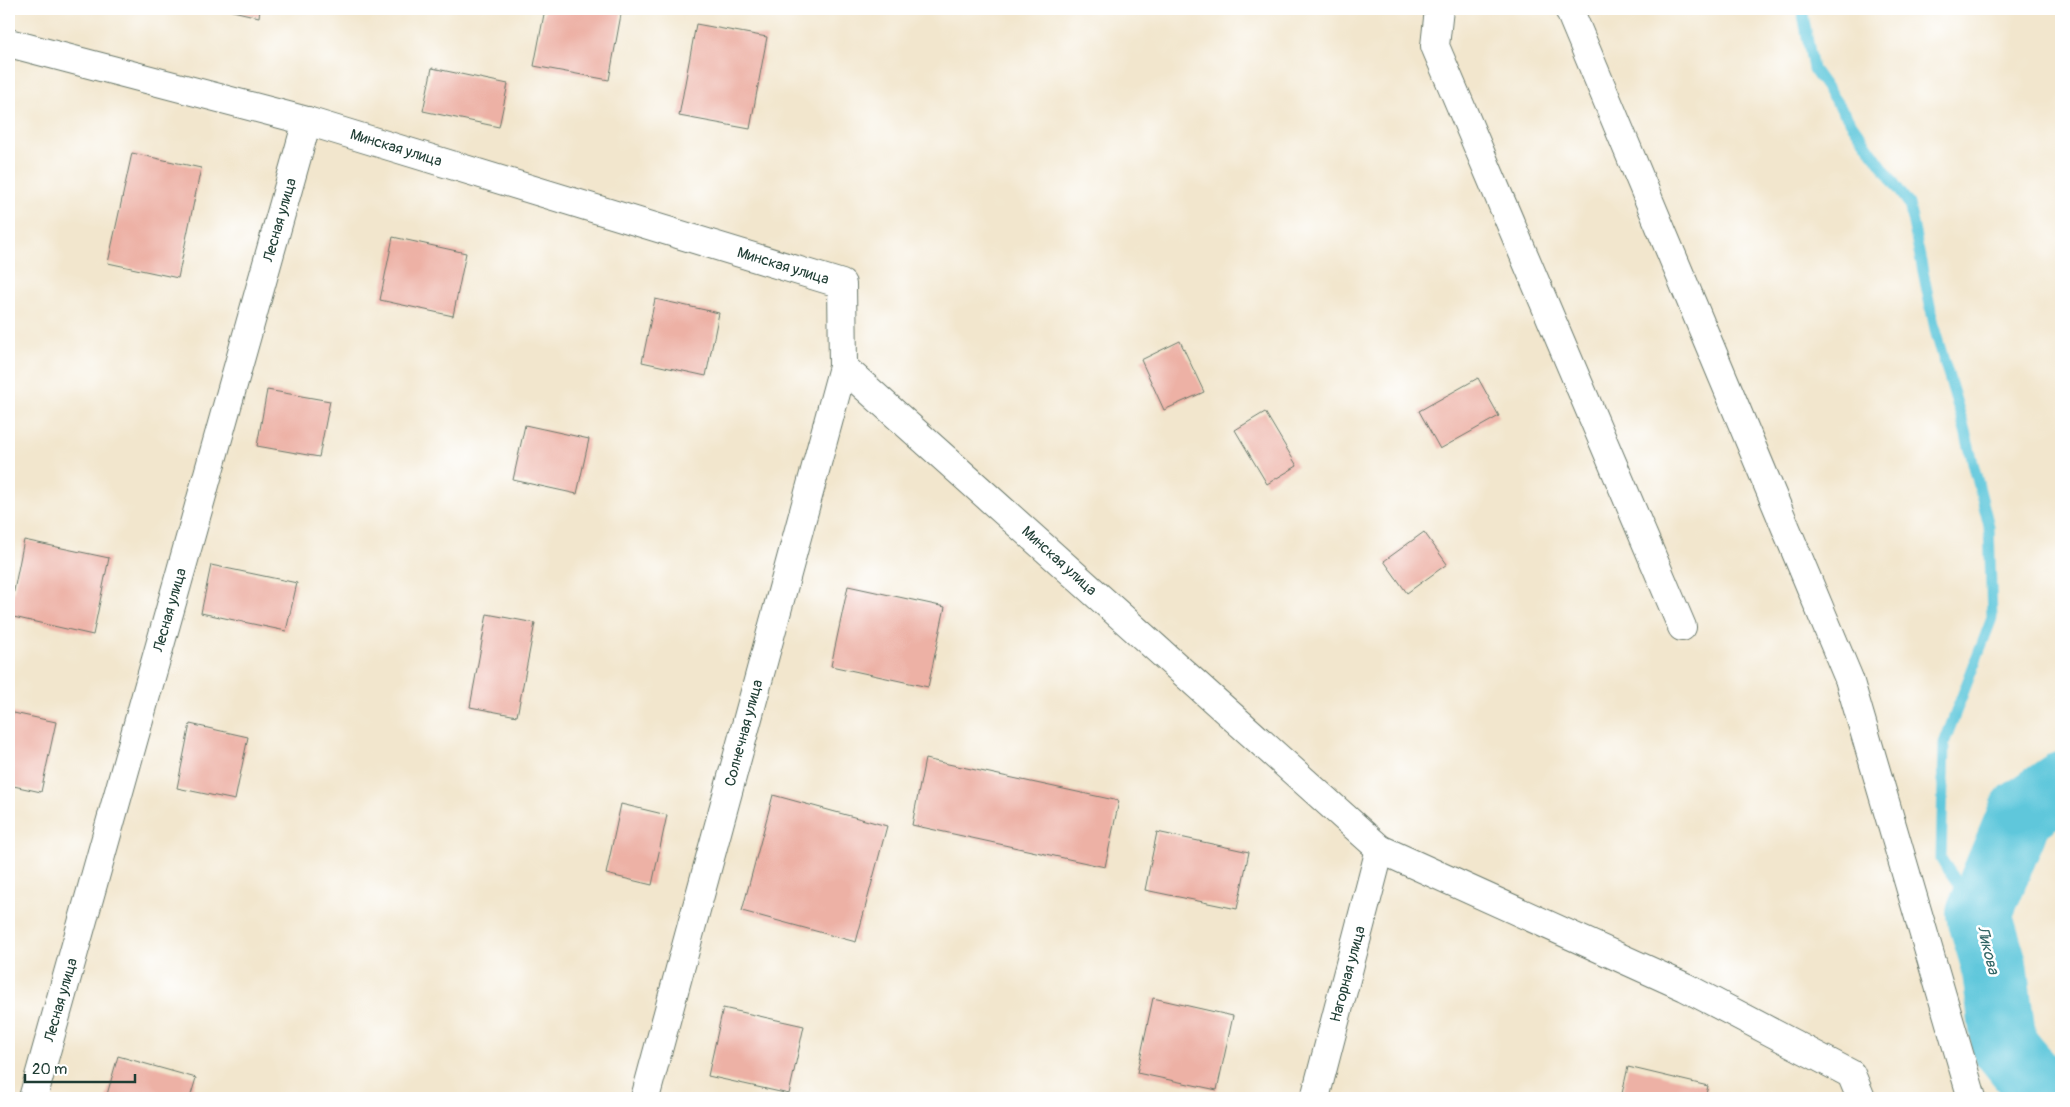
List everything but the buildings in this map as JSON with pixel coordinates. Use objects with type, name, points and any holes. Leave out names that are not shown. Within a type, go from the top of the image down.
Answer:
[{"type":"street","points":[[1439,9],[1436,46],[1682,627]]},
{"type":"street","points":[[1569,9],[1849,679],[1972,1098]]},
{"type":"street","name":"Минская улица","points":[[9,43],[307,121],[842,284],[843,367],[1380,849],[1693,992],[1851,1074],[1861,1098]]},
{"type":"street","name":"Лесная улица","points":[[33,1098],[307,121]]},
{"type":"street","name":"Солнечная улица","points":[[645,1098],[843,367]]},
{"type":"street","name":"Нагорная улица","points":[[1315,1098],[1380,849]]},
{"type":"waterway","points":[[1802,9],[1813,69],[1909,204],[1936,334],[1964,427],[1989,526],[1992,618],[1944,743],[1941,859],[1979,914]]},
{"type":"waterway","name":"Ликова","points":[[2047,1098],[2004,1045],[1994,964],[1979,914],[2021,813],[2061,785]]}]
